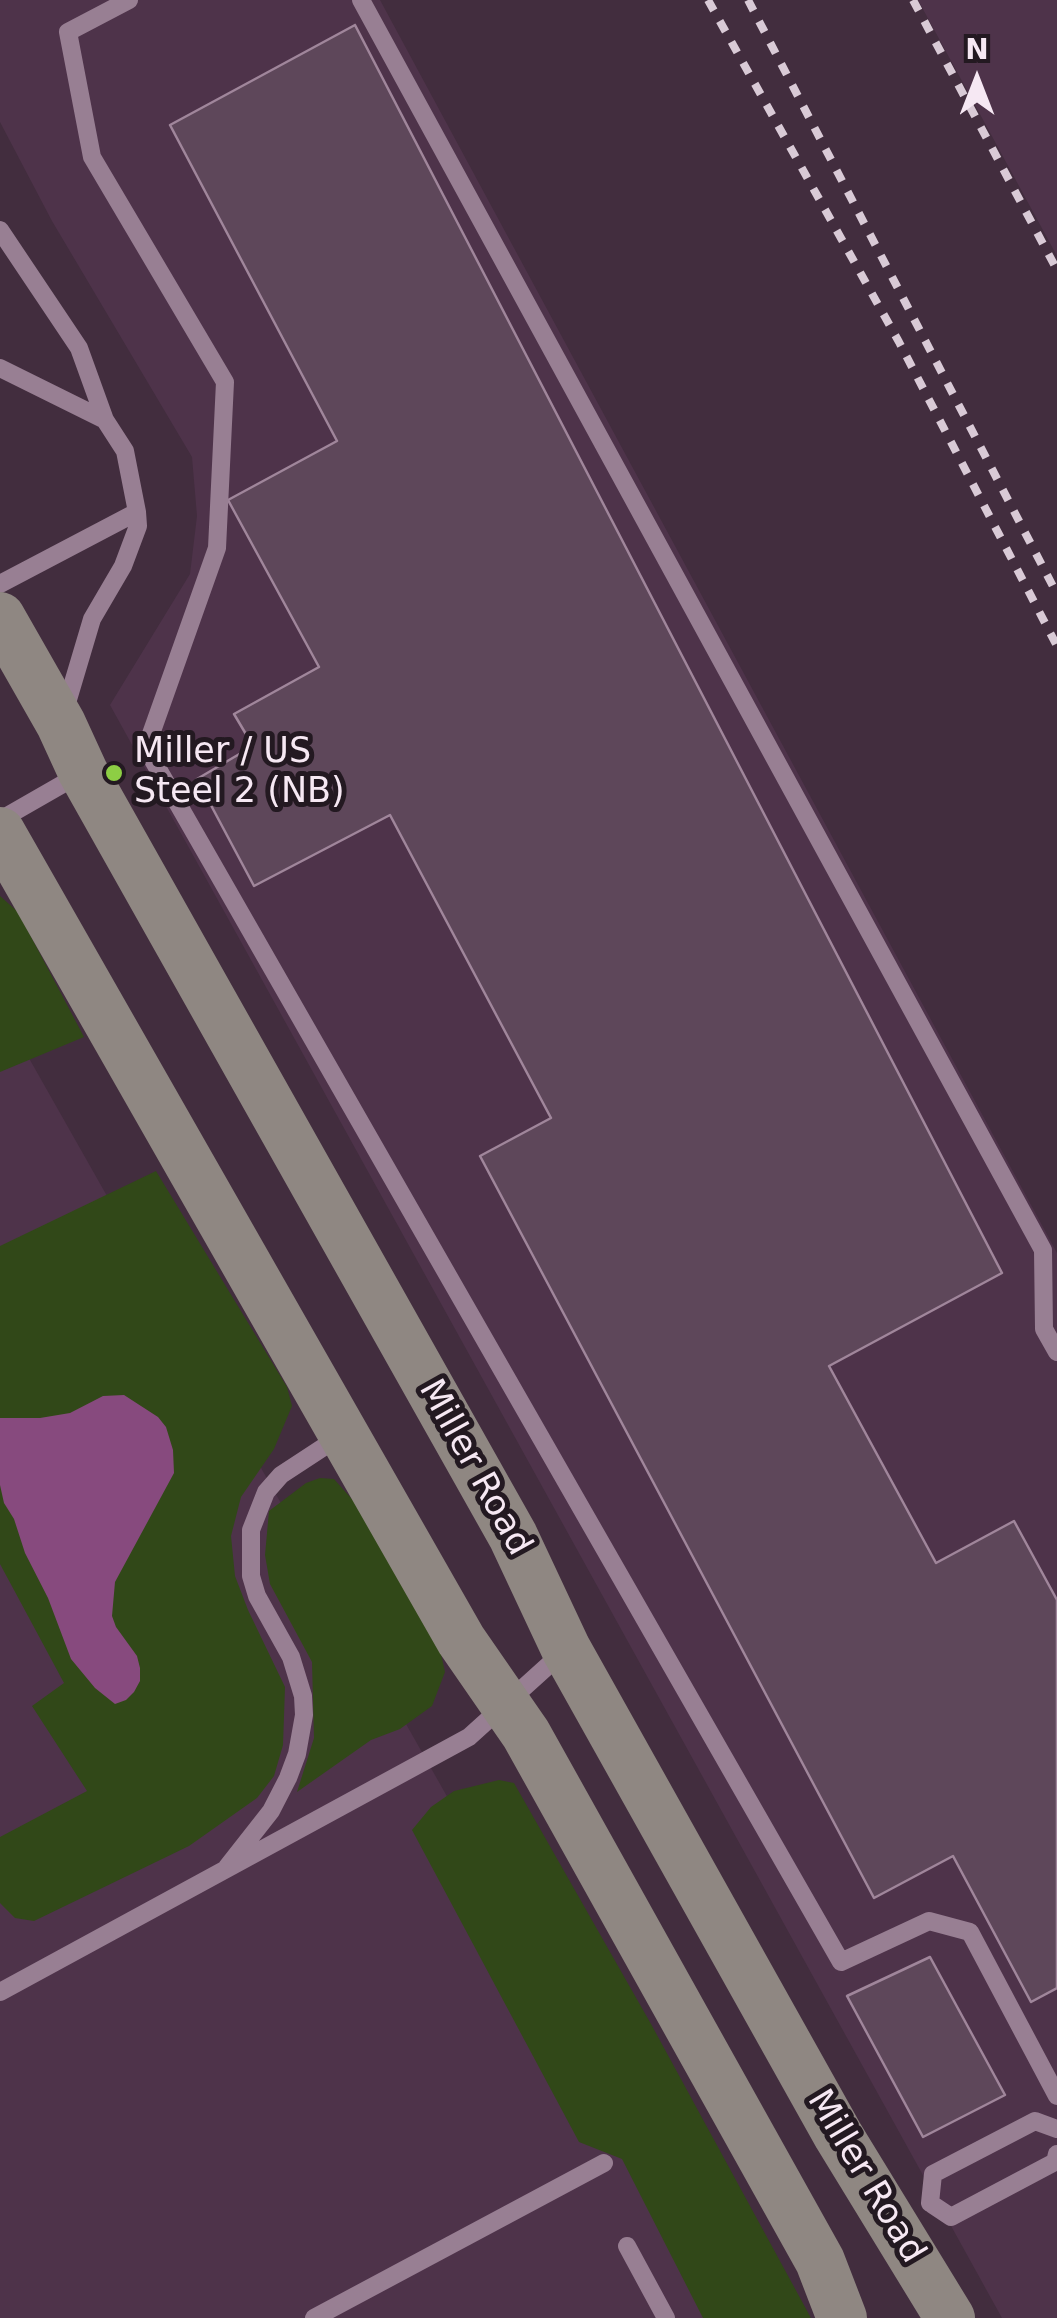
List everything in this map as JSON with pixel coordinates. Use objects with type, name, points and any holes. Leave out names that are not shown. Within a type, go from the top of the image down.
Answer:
[{"type":"main road","name":"Miller Road","points":[[0,617],[514,1536],[566,1650],[838,2134],[911,2214],[950,2318]]},
{"type":"main road","points":[[0,832],[461,1640],[526,1734],[820,2261],[842,2318]]},
{"type":"main road","points":[[820,2261],[911,2214]]},
{"type":"lane","points":[[129,0],[68,32],[92,157],[225,382],[217,548],[146,748],[841,1962],[929,1922],[970,1932],[1057,2096]]},
{"type":"lane","points":[[360,0],[1043,1250],[1044,1329],[1057,1352]]},
{"type":"lane","points":[[0,230],[79,348],[105,420],[125,451],[138,512],[138,526],[123,566],[92,618],[61,724]]},
{"type":"lane","points":[[0,368],[105,420]]},
{"type":"lane","points":[[0,584],[138,512]]},
{"type":"lane","points":[[0,820],[84,772]]},
{"type":"lane","points":[[222,1874],[271,1810],[288,1778],[304,1715],[299,1677],[257,1596],[251,1576],[250,1542],[256,1509],[281,1475],[344,1434]]},
{"type":"lane","points":[[0,1992],[469,1737],[566,1650]]},
{"type":"lane","points":[[1057,2129],[1035,2121],[933,2174],[911,2214],[950,2217],[1055,2162],[1057,2154]]},
{"type":"lane","points":[[314,2318],[604,2164]]},
{"type":"lane","points":[[628,2246],[666,2318]]},
{"type":"shaded area","points":[[0,0],[380,0],[1057,1253],[1057,2318],[1002,2318],[110,705],[190,574],[197,516],[192,457],[52,221],[0,122]]},
{"type":"shaded area","points":[[918,0],[1057,0],[1057,256]]},
{"type":"shaded area","points":[[0,1007],[487,1867],[730,2318],[0,2318]]},
{"type":"shaded area","points":[[124,1395],[158,1417],[166,1427],[174,1473],[115,1582],[112,1616],[137,1656],[140,1681],[126,1700],[115,1704],[95,1688],[71,1659],[4,1503],[0,1485],[0,1418],[70,1413],[103,1396]]},
{"type":"green space","points":[[0,896],[18,912],[84,1037],[0,1072]]},
{"type":"green space","points":[[156,1171],[287,1387],[292,1406],[274,1449],[241,1497],[231,1536],[235,1576],[285,1687],[283,1745],[274,1776],[257,1798],[189,1846],[34,1921],[15,1918],[0,1903],[0,1837],[87,1791],[32,1706],[64,1683],[0,1564],[0,1246]]},
{"type":"green space","points":[[334,1479],[359,1507],[439,1645],[445,1672],[432,1706],[400,1729],[371,1740],[297,1792],[314,1738],[312,1662],[270,1584],[265,1555],[269,1511],[306,1483]]},
{"type":"green space","points":[[499,1780],[514,1783],[811,2318],[703,2318],[622,2159],[579,2142],[412,1830],[431,1807],[454,1791]]},
{"type":"building","points":[[355,25],[1002,1273],[829,1366],[936,1563],[1014,1521],[1057,1600],[1057,1988],[1031,2002],[953,1856],[874,1898],[480,1156],[551,1118],[390,815],[254,886],[197,779],[253,746],[234,714],[319,667],[228,500],[337,441],[170,125]]},
{"type":"building","points":[[930,1957],[1005,2095],[923,2137],[847,1996]]},
{"type":"railway","points":[[708,0],[899,342],[1057,646]]},
{"type":"railway","points":[[748,0],[1057,594]]},
{"type":"railway","points":[[913,0],[1057,270]]},
{"type":"place","name":"Miller / US Steel 2 (NB)","points":[[114,773]]}]
